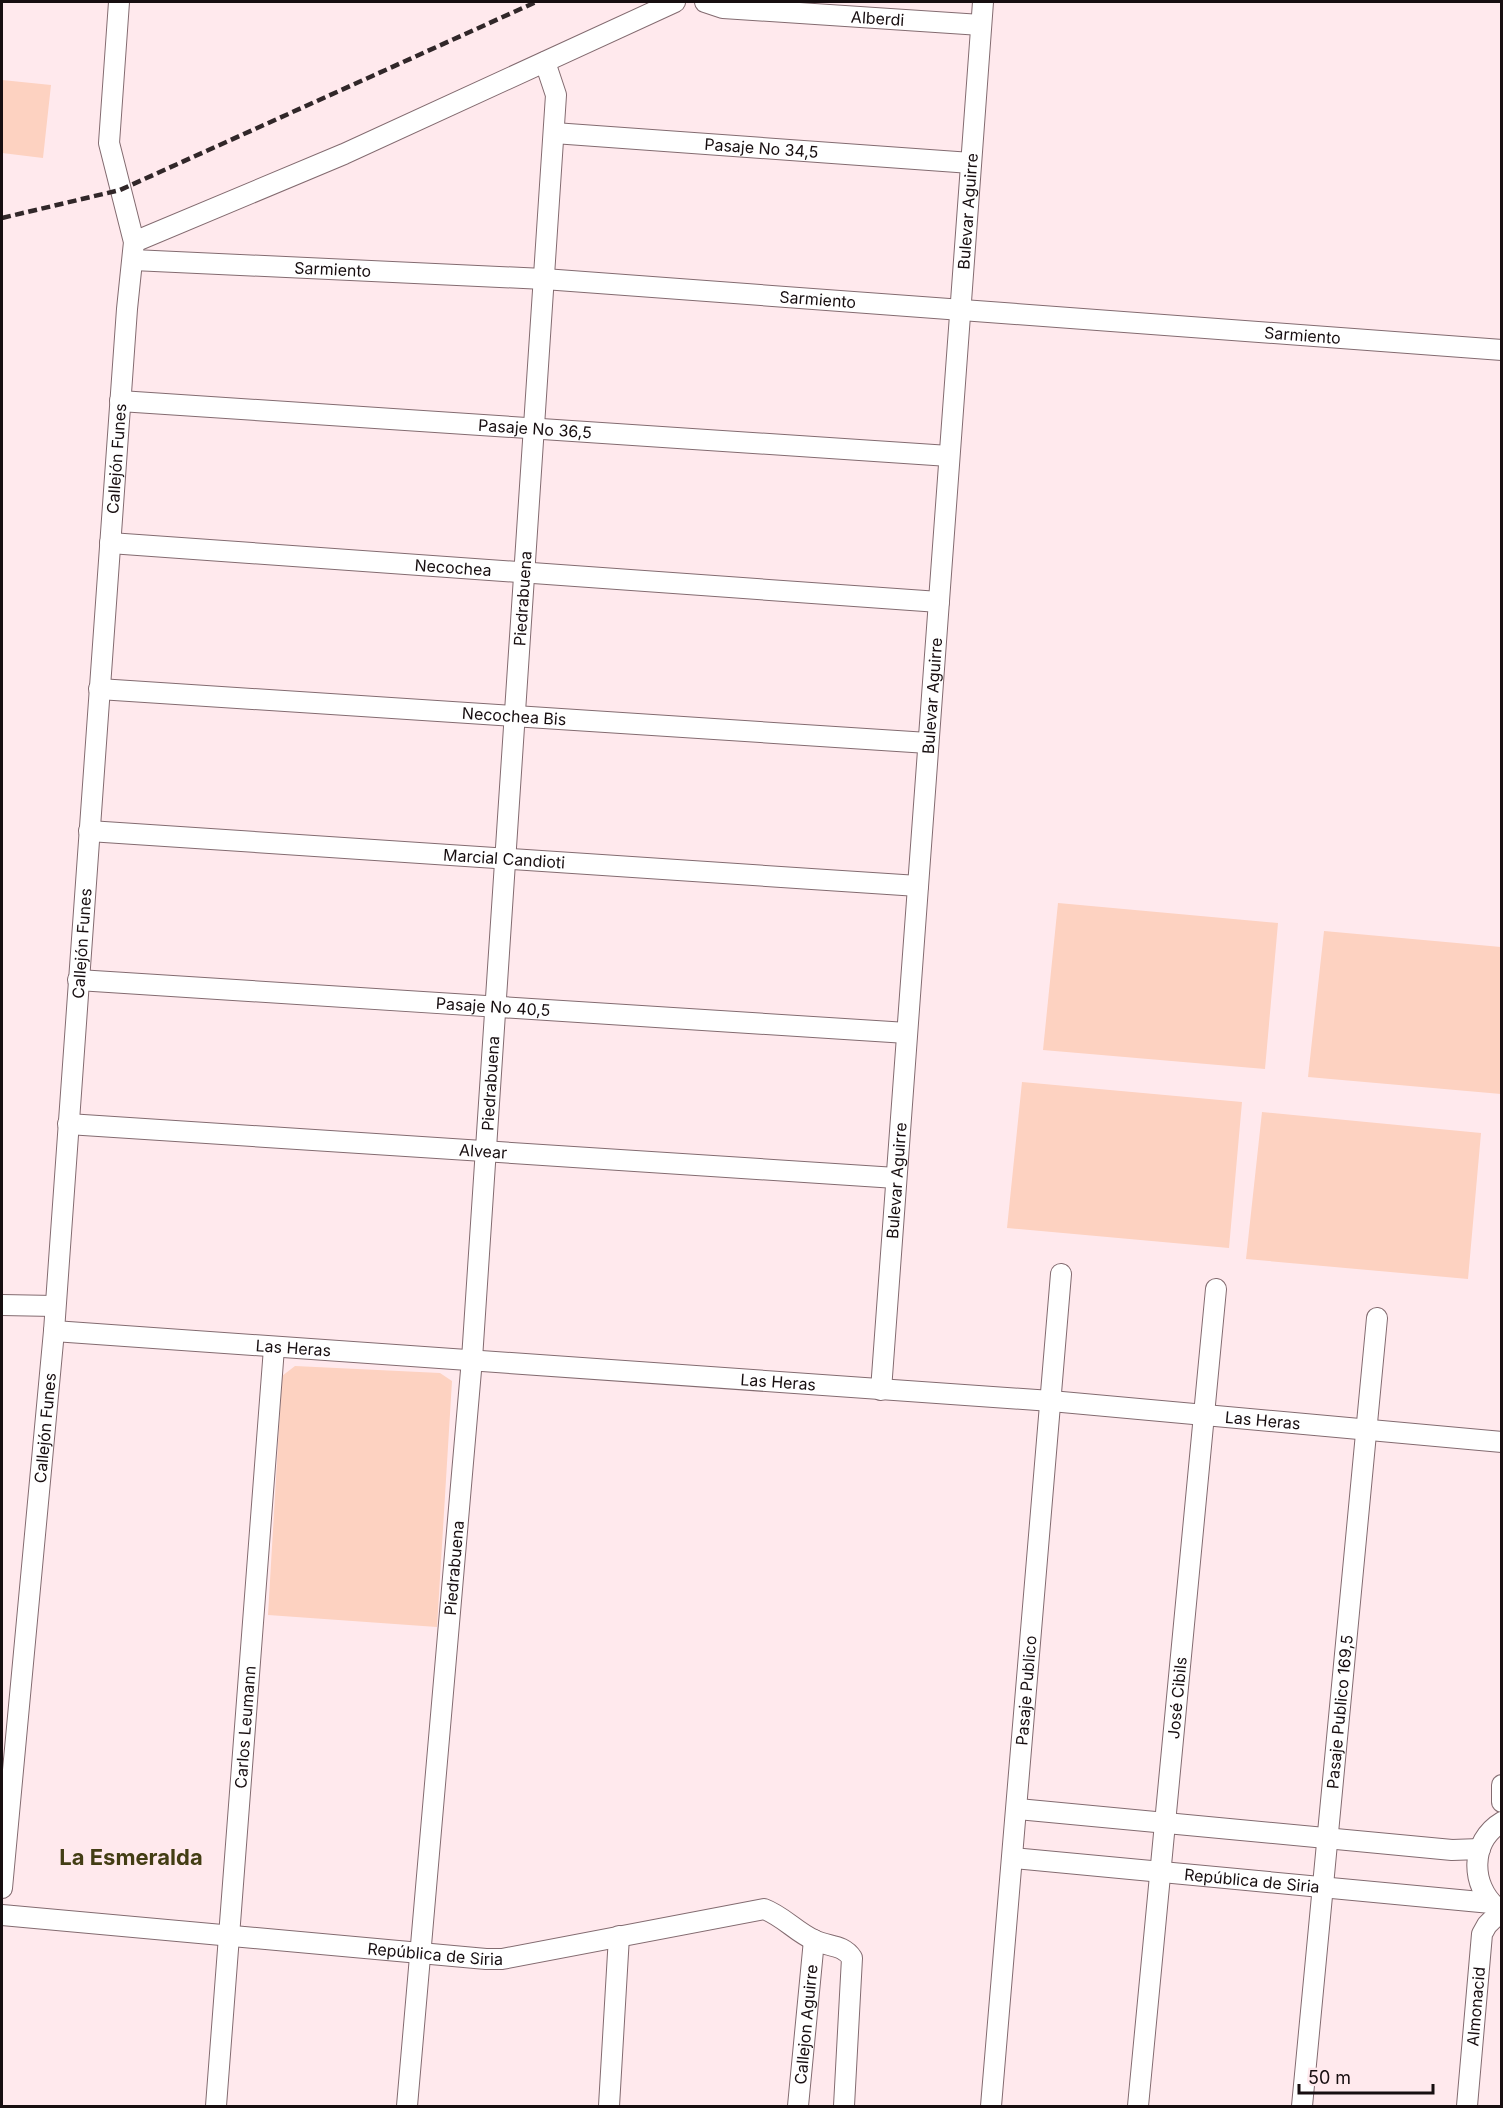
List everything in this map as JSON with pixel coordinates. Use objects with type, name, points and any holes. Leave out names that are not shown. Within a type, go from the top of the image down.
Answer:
[{"type":"street","name":"Callejón Funes","points":[[2,1888],[54,1331],[120,401],[134,251],[109,143],[119,2]]},
{"type":"street","points":[[134,251],[675,2]]},
{"type":"street","name":"Alberdi","points":[[705,2],[723,8],[981,26]]},
{"type":"street","name":"Bulevar Aguirre","points":[[881,1390],[982,2]]},
{"type":"street","name":"Piedrabuena","points":[[407,2106],[472,1359],[554,133],[556,95],[545,62]]},
{"type":"street","name":"Pasaje No 34,5","points":[[554,133],[971,163]]},
{"type":"street","name":"Sarmiento","points":[[134,251],[1502,350]]},
{"type":"street","name":"Pasaje No 36,5","points":[[120,401],[949,456]]},
{"type":"street","name":"Necochea","points":[[110,543],[939,602]]},
{"type":"street","name":"Necochea Bis","points":[[99,689],[928,743]]},
{"type":"street","name":"Marcial Candioti","points":[[89,831],[918,886]]},
{"type":"street","name":"Pasaje No 40,5","points":[[78,980],[907,1034]]},
{"type":"street","name":"Alvear","points":[[68,1124],[896,1178]]},
{"type":"street","name":"Pasaje Publico","points":[[991,2106],[1018,1809],[1061,1274]]},
{"type":"street","name":"José Cibils","points":[[1138,2106],[1216,1289]]},
{"type":"street","points":[[2,1305],[54,1306]]},
{"type":"street","name":"Pasaje Publico 169,5","points":[[1302,2106],[1377,1318]]},
{"type":"street","name":"Las Heras","points":[[54,1331],[1051,1401],[1502,1442]]},
{"type":"street","name":"Carlos Leumann","points":[[216,2106],[231,1935],[274,1348]]},
{"type":"street","points":[[1502,1785],[1502,1802]]},
{"type":"street","points":[[1018,1809],[1452,1850],[1479,1849]]},
{"type":"street","points":[[1498,1908],[1478,1879],[1476,1864],[1479,1849],[1487,1835],[1502,1822]]},
{"type":"street","name":"República de Siria","points":[[1013,1858],[1498,1908]]},
{"type":"street","name":"Almonacid","points":[[1467,2106],[1482,1934],[1498,1908]]},
{"type":"street","name":"República de Siria","points":[[2,1915],[502,1959],[764,1909],[777,1914],[814,1940],[847,1950],[852,1958],[844,2106]]},
{"type":"street","points":[[609,2106],[620,1936]]},
{"type":"street","name":"Callejon Aguirre","points":[[798,2106],[814,1940]]},
{"type":"shaded area","points":[[2,80],[51,85],[43,158],[2,153]]},
{"type":"shaded area","points":[[1058,903],[1278,923],[1265,1069],[1043,1050]]},
{"type":"shaded area","points":[[1324,931],[1501,947],[1501,1094],[1308,1077]]},
{"type":"shaded area","points":[[1022,1082],[1242,1102],[1229,1248],[1007,1228]]},
{"type":"shaded area","points":[[1262,1112],[1481,1133],[1468,1279],[1246,1259]]},
{"type":"shaded area","points":[[295,1366],[440,1373],[452,1381],[437,1627],[268,1615],[282,1376]]},
{"type":"railway","points":[[2,218],[120,190],[536,2]]},
{"type":"district","name":"La Esmeralda","points":[[131,1857]]}]
